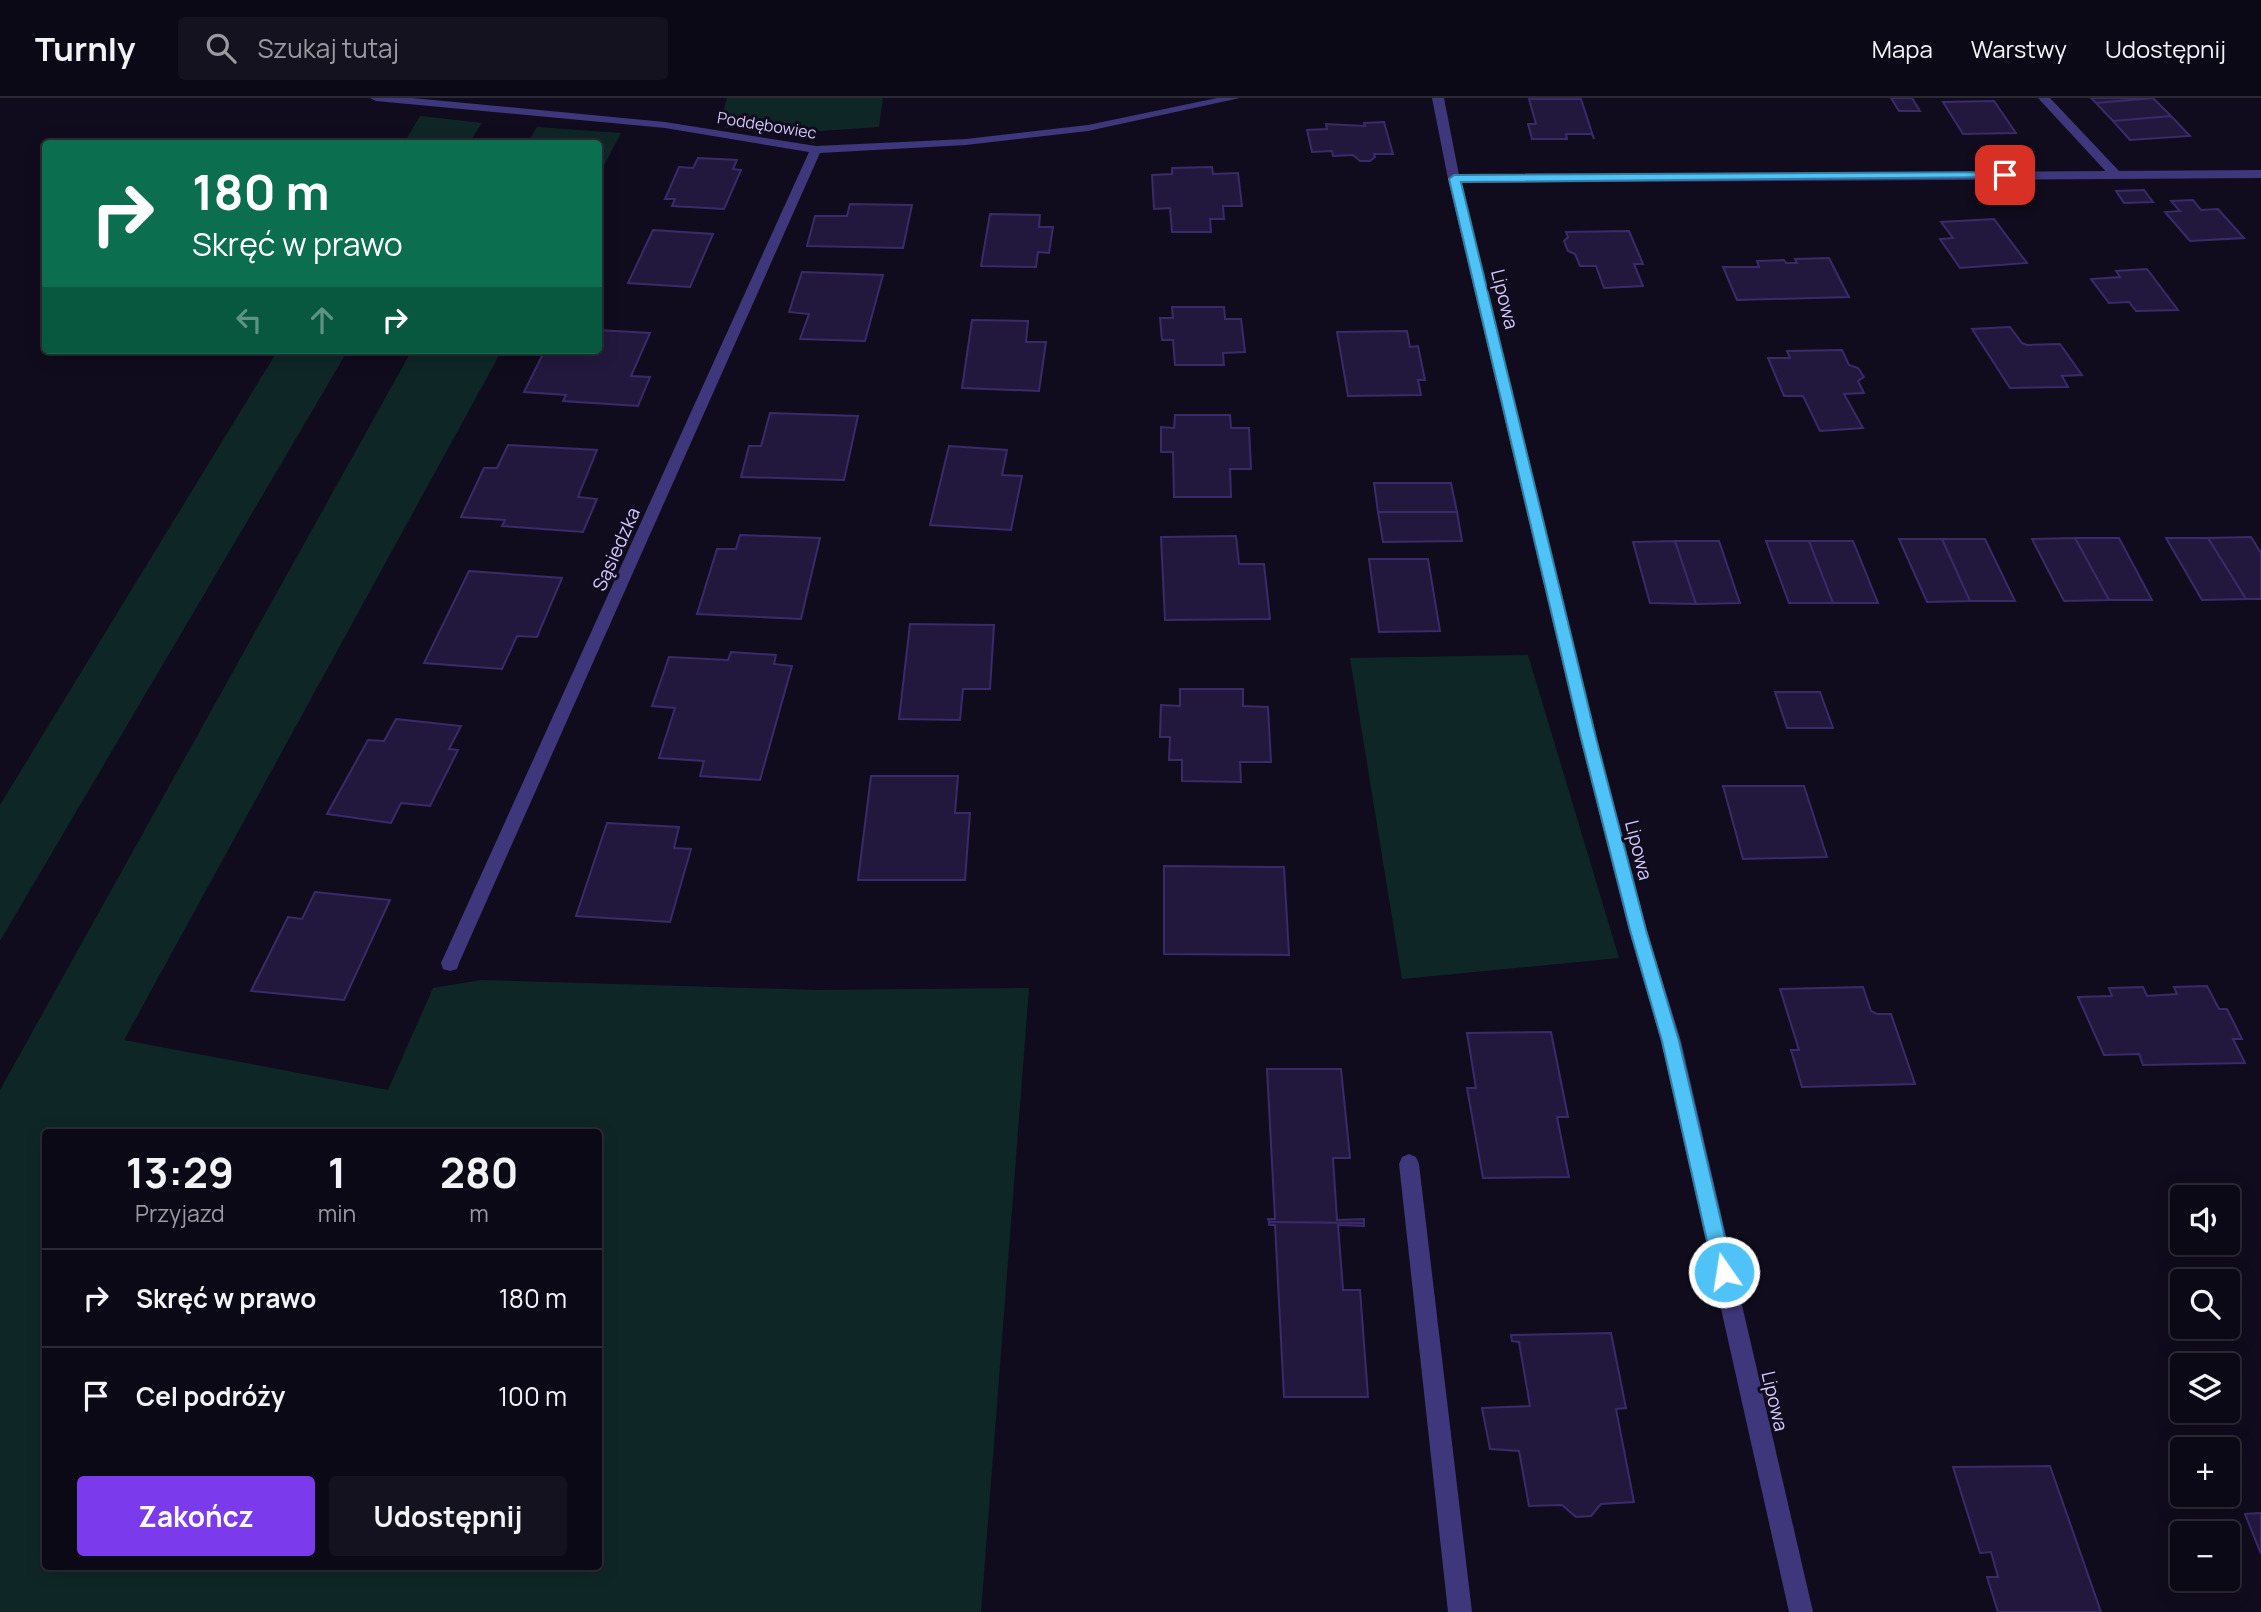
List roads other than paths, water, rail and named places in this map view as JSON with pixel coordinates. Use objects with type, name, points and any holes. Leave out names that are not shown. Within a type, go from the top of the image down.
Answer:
[{"type":"street","name":"Poddębowiec","points":[[376,98],[665,125],[816,150],[967,142],[1088,128],[1234,98]]},
{"type":"street","name":"Lipowa","points":[[1438,98],[1454,179],[1588,738],[1638,930],[1671,1041],[1801,1612]]},
{"type":"street","points":[[2044,98],[2115,174]]},
{"type":"street","name":"Sąsiedzka","points":[[450,963],[816,150]]},
{"type":"street","points":[[1454,179],[2261,174]]},
{"type":"street","points":[[1409,1164],[1460,1612]]}]
